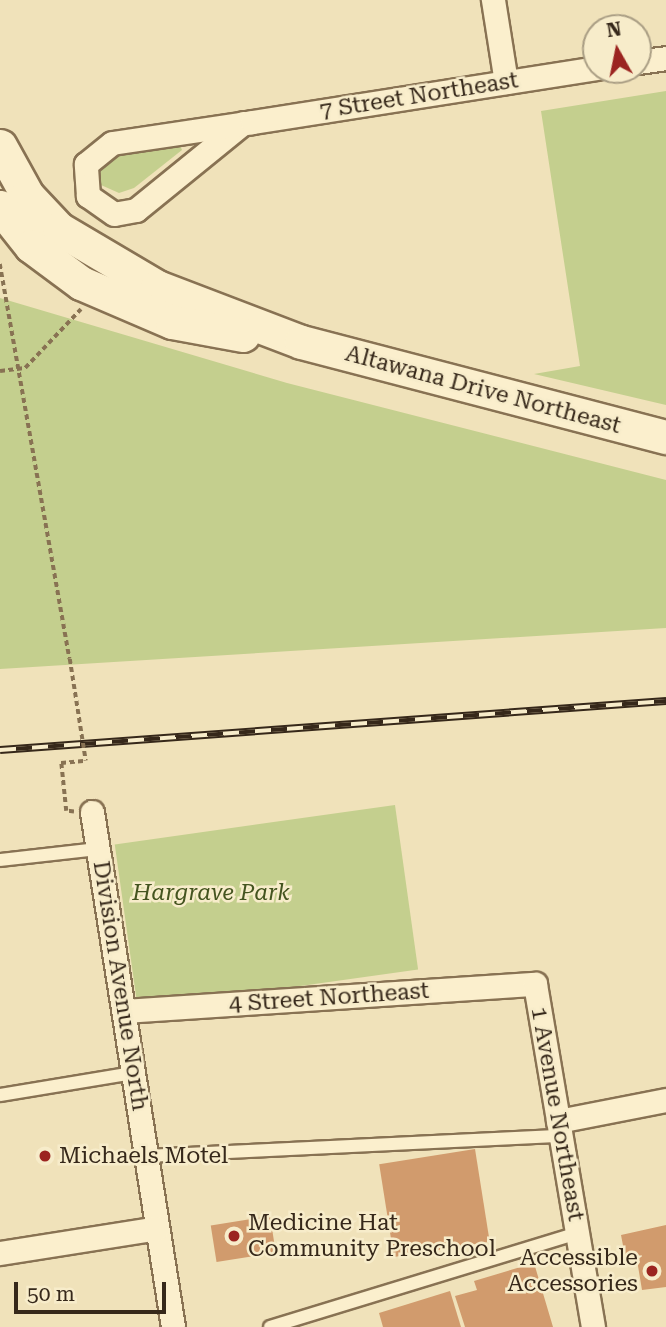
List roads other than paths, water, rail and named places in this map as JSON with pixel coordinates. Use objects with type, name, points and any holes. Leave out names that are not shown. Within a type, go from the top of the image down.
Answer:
[{"type":"main road","name":"Altawana Drive Northeast","points":[[0,146],[16,177],[59,229],[114,267],[301,342],[666,437]]},
{"type":"main road","name":"Altawana Drive Northeast","points":[[0,207],[55,266],[138,311],[211,331],[301,342]]},
{"type":"street","points":[[493,0],[506,82]]},
{"type":"street","name":"7 Street Northeast","points":[[243,123],[136,210],[114,214],[88,196],[83,175],[101,147],[243,123],[582,70]]},
{"type":"street","name":"Division Avenue North","points":[[92,812],[173,1327]]},
{"type":"street","name":"4 Street Northeast","points":[[124,1011],[535,984]]},
{"type":"street","name":"1 Avenue Northeast","points":[[535,984],[593,1327]]},
{"type":"street","points":[[560,1128],[666,1100]]},
{"type":"street","points":[[0,1252],[157,1228]]},
{"type":"lane","points":[[0,860],[98,849]]},
{"type":"lane","points":[[0,1095],[133,1073]]},
{"type":"lane","points":[[147,1156],[560,1128]]},
{"type":"lane","points":[[270,1327],[577,1233]]},
{"type":"railway","points":[[0,750],[666,701]]},
{"type":"place","name":"Michaels Motel","points":[[45,1156]]},
{"type":"place","name":"Medicine Hat Community Preschool","points":[[234,1236]]},
{"type":"place","name":"Accessible Accessories","points":[[652,1271]]},
{"type":"park label","name":"Hargrave Park","points":[[211,893]]}]
